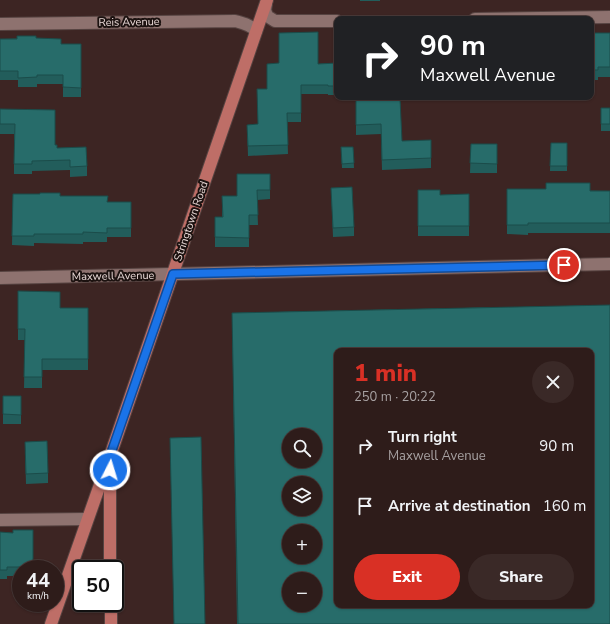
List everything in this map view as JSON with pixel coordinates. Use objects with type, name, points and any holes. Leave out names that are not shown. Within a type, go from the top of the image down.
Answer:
[{"type":"main road","name":"Stringtown Road","points":[[51,624],[267,2]]},
{"type":"main road","points":[[110,456],[110,560]]},
{"type":"main road","points":[[111,612],[111,624]]},
{"type":"street","points":[[267,2],[265,10],[267,16],[275,20],[334,21]]},
{"type":"street","points":[[594,17],[610,17]]},
{"type":"street","name":"Reis Avenue","points":[[0,24],[235,21],[246,24],[254,28],[256,31]]},
{"type":"street","name":"Maxwell Avenue","points":[[0,278],[610,264]]},
{"type":"street","points":[[0,520],[87,519]]},
{"type":"building","points":[[318,32],[318,64],[334,63],[334,86],[301,85],[301,113],[287,113],[288,145],[248,146],[247,125],[258,124],[257,89],[267,89],[267,64],[279,63],[279,33]]},
{"type":"building","points":[[594,33],[610,33],[610,67],[598,67],[598,70],[594,70]]},
{"type":"building","points":[[17,36],[36,36],[36,38],[61,39],[61,44],[81,44],[81,88],[63,87],[63,75],[37,75],[37,77],[18,78],[18,71],[0,71],[0,39],[17,39]]},
{"type":"building","points":[[356,100],[400,100],[402,141],[431,140],[431,158],[382,160],[381,124],[356,125]]},
{"type":"building","points":[[601,108],[610,108],[610,124],[601,124]]},
{"type":"building","points":[[0,109],[55,110],[55,145],[57,145],[57,148],[86,147],[87,166],[70,167],[70,160],[32,161],[32,164],[14,164],[15,124],[0,124]]},
{"type":"building","points":[[551,143],[567,143],[567,166],[550,166]]},
{"type":"building","points":[[471,144],[497,144],[497,164],[470,163]]},
{"type":"building","points":[[341,147],[353,147],[354,163],[342,164]]},
{"type":"building","points":[[237,174],[270,174],[270,190],[257,190],[258,215],[249,215],[249,238],[215,237],[215,217],[223,217],[222,196],[237,196]]},
{"type":"building","points":[[546,183],[590,183],[590,191],[610,191],[610,223],[528,223],[528,225],[507,225],[507,189],[546,189]]},
{"type":"building","points":[[352,187],[354,227],[333,228],[331,188]]},
{"type":"building","points":[[418,190],[440,190],[440,195],[469,194],[469,226],[418,226]]},
{"type":"building","points":[[60,193],[60,196],[108,196],[107,202],[131,202],[131,228],[107,228],[107,233],[83,232],[83,234],[34,234],[34,236],[12,236],[13,194]]},
{"type":"building","points":[[18,291],[60,292],[60,308],[88,308],[88,359],[42,359],[42,377],[24,377],[25,329],[18,329]]},
{"type":"building","points":[[610,305],[610,624],[238,624],[232,313]]},
{"type":"building","points":[[3,396],[21,396],[21,415],[3,414]]},
{"type":"building","points":[[201,437],[205,624],[174,624],[170,438]]},
{"type":"building","points":[[47,441],[48,473],[26,474],[25,442]]},
{"type":"building","points":[[13,530],[33,530],[33,560],[12,560],[12,567],[7,567],[7,570],[0,570],[0,532],[13,533]]},
{"type":"route","points":[[110,470],[110,456],[173,274],[564,265]]}]
